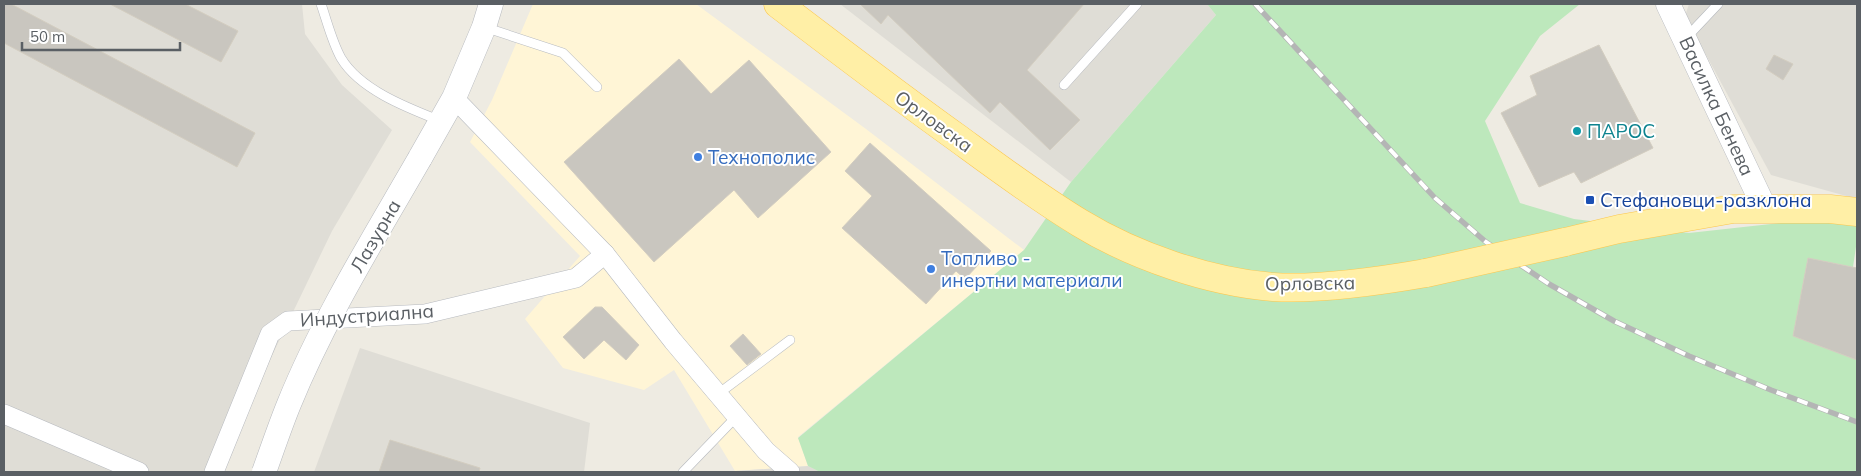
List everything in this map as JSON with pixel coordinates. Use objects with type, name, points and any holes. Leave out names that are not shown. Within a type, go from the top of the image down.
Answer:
[{"type":"main road","name":"Орловска","points":[[778,4],[871,76],[1001,170],[1081,223],[1106,237],[1138,251],[1195,271],[1223,278],[1273,287],[1331,285],[1426,273],[1620,229],[1733,209],[1830,209],[1857,212]]},
{"type":"street","name":"Лазурна","points":[[264,472],[289,404],[317,342],[347,284],[454,98],[484,27],[491,4]]},
{"type":"street","name":"Василка Бенева","points":[[1668,4],[1765,209]]},
{"type":"street","points":[[454,98],[605,254],[673,341],[766,451],[790,472]]},
{"type":"street","name":"Индустриална","points":[[214,472],[270,334],[288,321],[425,314],[576,278],[605,254]]},
{"type":"street","points":[[4,414],[139,472]]},
{"type":"lane","points":[[321,4],[341,57],[354,76],[378,92],[417,112],[441,121]]},
{"type":"lane","points":[[1064,85],[1137,4]]},
{"type":"lane","points":[[1685,39],[1718,4]]},
{"type":"lane","points":[[484,27],[564,53],[598,87]]},
{"type":"lane","points":[[718,394],[790,340]]},
{"type":"lane","points":[[683,472],[737,416]]},
{"type":"shaded area","points":[[4,4],[302,4],[305,34],[342,85],[392,130],[332,231],[216,472],[4,472]]},
{"type":"shaded area","points":[[533,4],[696,4],[866,129],[1024,250],[798,437],[808,466],[735,471],[674,370],[644,390],[563,368],[525,319],[580,256],[470,142],[492,100]]},
{"type":"shaded area","points":[[840,4],[1207,4],[1216,15],[1071,182]]},
{"type":"shaded area","points":[[1689,4],[1857,4],[1857,199],[1771,175],[1685,16]]},
{"type":"shaded area","points":[[360,348],[590,423],[584,472],[314,472]]},
{"type":"shaded area","points":[[808,466],[820,472],[729,472],[735,471]]},
{"type":"green space","points":[[1207,4],[1580,4],[1540,36],[1485,121],[1520,203],[1574,219],[1689,233],[1781,223],[1857,220],[1857,240],[1853,267],[1808,258],[1793,336],[1857,360],[1857,472],[820,472],[808,466],[798,438],[1024,250],[1071,182],[1216,15]]},
{"type":"building","points":[[4,4],[11,4],[255,133],[237,167],[4,43]]},
{"type":"building","points":[[110,4],[185,4],[238,31],[221,62]]},
{"type":"building","points":[[860,4],[1084,4],[1027,70],[1080,120],[1050,150],[1000,102],[990,113],[888,15],[881,24]]},
{"type":"building","name":"ПАРОС","points":[[1599,45],[1653,148],[1581,183],[1574,172],[1539,187],[1501,113],[1537,95],[1530,76]]},
{"type":"building","points":[[1774,55],[1793,64],[1783,80],[1766,69]]},
{"type":"building","name":"Технополис","points":[[679,59],[711,94],[749,60],[831,152],[758,218],[734,190],[654,262],[564,162]]},
{"type":"building","points":[[870,143],[991,251],[965,279],[956,271],[926,304],[842,228],[872,196],[845,171]]},
{"type":"building","points":[[1808,258],[1857,268],[1857,360],[1793,336]]},
{"type":"building","points":[[595,307],[602,307],[639,345],[626,360],[604,340],[584,359],[563,337]]},
{"type":"building","points":[[743,334],[761,354],[747,365],[730,346]]},
{"type":"building","points":[[390,440],[480,468],[479,472],[379,472]]},
{"type":"railway","points":[[1255,4],[1435,198],[1486,242],[1549,284],[1614,321],[1689,356],[1771,390],[1857,422]]},
{"type":"place","name":"ПАРОС","points":[[1577,131]]},
{"type":"place","name":"Технополис","points":[[698,157]]},
{"type":"place","name":"Стефановци-разклона","points":[[1590,200]]},
{"type":"place","name":"Топливо - инертни материали","points":[[931,269]]}]
